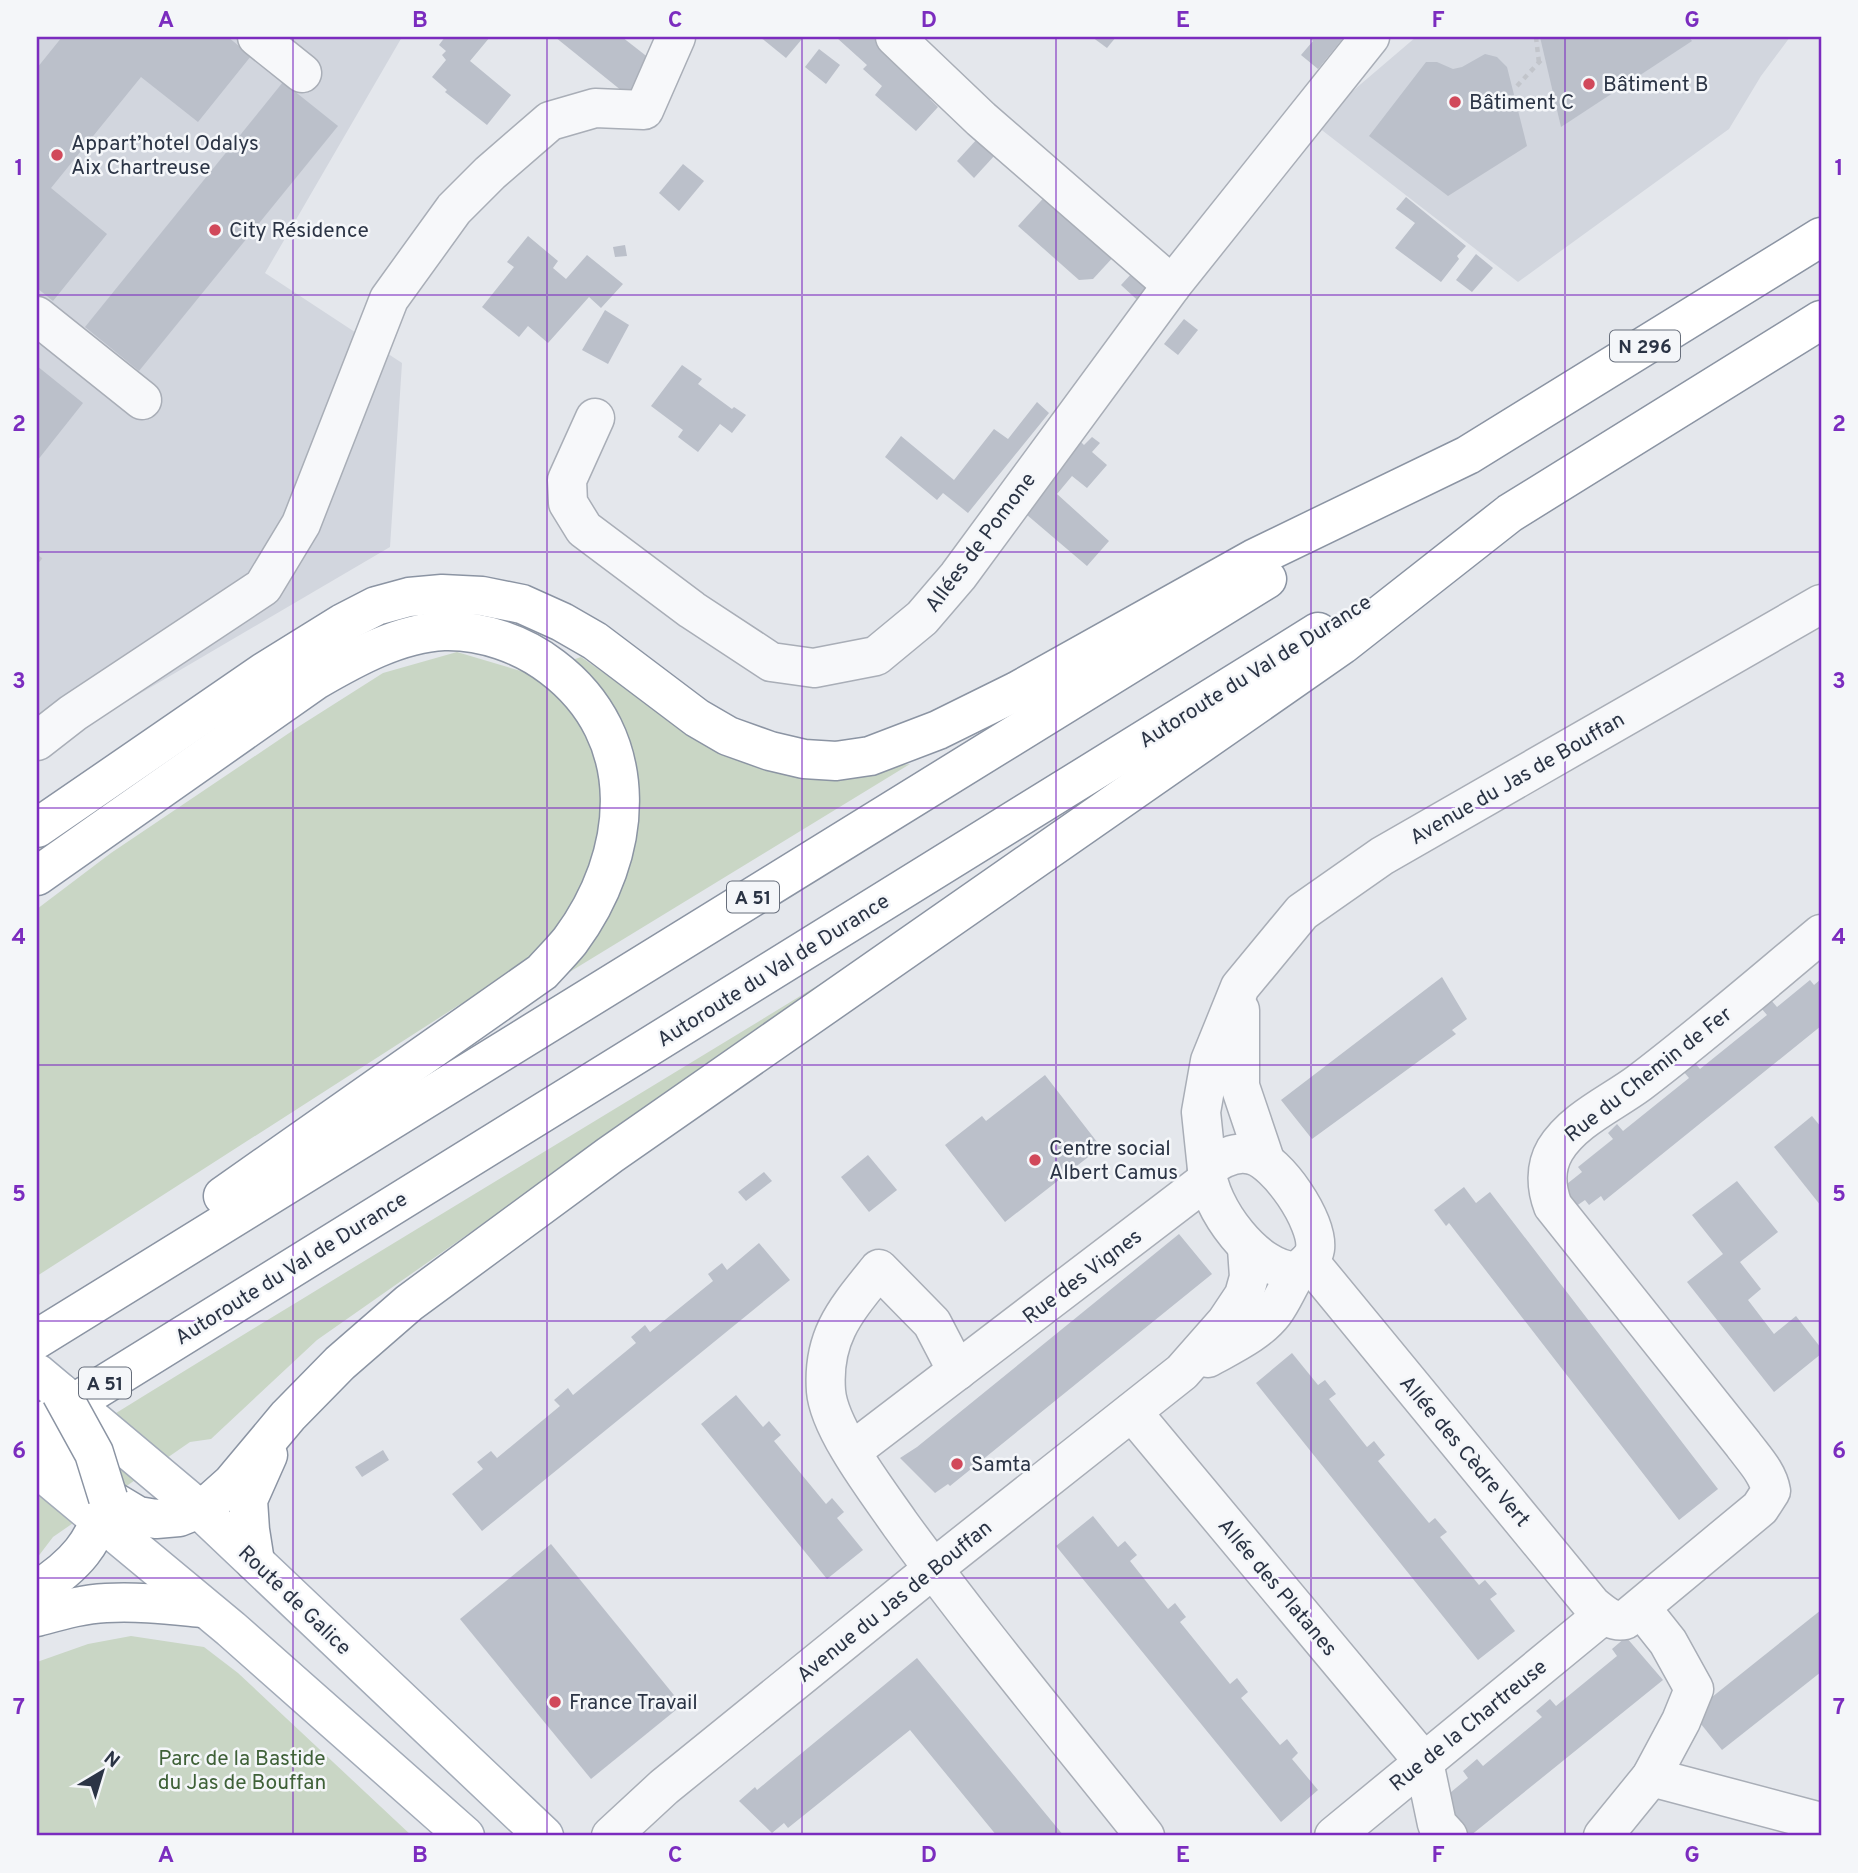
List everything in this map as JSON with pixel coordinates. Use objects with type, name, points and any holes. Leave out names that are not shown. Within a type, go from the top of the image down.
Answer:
[{"type":"main road","name":"N 296","points":[[1468,455],[1821,237]]},
{"type":"main road","points":[[37,1468],[100,1511],[156,1519],[180,1517],[213,1500],[232,1483],[288,1416],[340,1363],[409,1303],[610,1155],[1342,645],[1510,513],[1821,320]]},
{"type":"main road","points":[[37,828],[264,672],[343,622],[376,606],[409,597],[442,594],[482,596],[522,604],[562,622],[595,641],[697,718],[729,736],[769,751],[804,759],[836,761],[870,756],[938,730],[1017,691],[1255,558],[1468,455]]},
{"type":"main road","name":"A 51","points":[[37,1339],[1468,455]]},
{"type":"main road","name":"Autoroute du Val de Durance","points":[[37,1426],[1510,513]]},
{"type":"main road","points":[[37,876],[316,680],[365,652],[442,631],[472,633],[504,640],[536,655],[563,675],[588,701],[602,726],[613,749],[620,781],[621,816],[616,846],[605,879],[570,940],[542,972],[37,1325]]},
{"type":"main road","points":[[37,1590],[76,1561],[90,1541],[100,1511],[94,1453],[49,1383]]},
{"type":"main road","name":"Route de Galice","points":[[49,1383],[199,1509],[544,1836]]},
{"type":"main road","points":[[255,1562],[248,1500],[288,1416]]},
{"type":"main road","points":[[37,1438],[100,1511],[204,1608],[465,1836]]},
{"type":"main road","points":[[37,1617],[80,1606],[105,1603],[204,1608]]},
{"type":"street","points":[[257,37],[302,73]]},
{"type":"street","points":[[37,741],[73,713],[263,587],[301,524],[389,299],[454,209],[490,173],[550,121],[595,108],[644,110],[676,37]]},
{"type":"street","points":[[895,37],[981,119],[1172,285]]},
{"type":"street","name":"Allées de Pomone","points":[[595,418],[567,480],[568,503],[584,529],[692,610],[771,662],[814,668],[876,656],[922,618],[958,576],[1172,285],[1370,37]]},
{"type":"street","points":[[37,316],[142,400]]},
{"type":"street","name":"Avenue du Jas de Bouffan","points":[[1303,1266],[1287,1272],[1270,1266],[1247,1248],[1212,1195],[1207,1174],[1200,1112],[1203,1090],[1210,1061],[1240,987],[1303,912],[1382,856],[1821,604]]},
{"type":"street","name":"Rue du Chemin de Fer","points":[[1625,1613],[1760,1508],[1771,1492],[1763,1471],[1553,1206],[1547,1190],[1548,1172],[1554,1152],[1581,1124],[1639,1083],[1821,934]]},
{"type":"street","name":"Avenue du Jas de Bouffan","points":[[1182,1372],[1241,1340],[1261,1325],[1273,1313],[1303,1266],[1314,1254],[1316,1245],[1307,1215],[1265,1160],[1240,1086],[1240,987]]},
{"type":"street","points":[[1207,1174],[1235,1153],[1251,1154],[1265,1160]]},
{"type":"street","name":"Rue des Vignes","points":[[852,1451],[1207,1174]]},
{"type":"street","name":"Avenue du Jas de Bouffan","points":[[611,1836],[664,1787],[1182,1372],[1226,1322],[1244,1295],[1250,1277],[1247,1248]]},
{"type":"street","name":"Allée des Cèdre Vert","points":[[1303,1266],[1592,1605],[1625,1613],[1668,1642],[1694,1689],[1681,1721],[1651,1777]]},
{"type":"street","points":[[957,1371],[932,1323],[879,1269],[843,1314],[830,1341],[826,1362],[827,1394],[833,1418],[868,1480],[933,1569],[1145,1836]]},
{"type":"street","name":"Allée des Platanes","points":[[1132,1412],[1423,1762]]},
{"type":"street","name":"Rue de la Chartreuse","points":[[1334,1836],[1423,1762],[1625,1613]]},
{"type":"street","points":[[1423,1762],[1437,1824],[1448,1836]]},
{"type":"street","points":[[1603,1836],[1651,1777],[1821,1822]]},
{"type":"path","points":[[1536,37],[1539,63]]},
{"type":"path","points":[[1517,86],[1543,58]]},
{"type":"path","points":[[37,556],[42,561]]},
{"type":"shaded area","points":[[37,37],[402,37],[265,273],[402,363],[390,547],[37,754]]},
{"type":"shaded area","points":[[1416,37],[1790,37],[1761,76],[1729,129],[1518,282],[1314,124]]},
{"type":"green space","points":[[457,652],[531,674],[581,657],[676,723],[827,774],[910,764],[563,976],[459,1005],[37,1276],[37,909],[111,853],[383,673]]},
{"type":"green space","points":[[856,962],[317,1340],[211,1439],[190,1442],[53,1537],[37,1558],[37,1462]]},
{"type":"green space","name":"Parc de la Bastide du Jas de Bouffan","points":[[131,1636],[204,1647],[238,1673],[412,1836],[37,1836],[37,1662],[88,1644]]},
{"type":"building","name":"Appart’hotel Odalys Aix Chartreuse","points":[[62,37],[228,37],[251,56],[198,122],[141,77],[51,188],[107,234],[53,301],[37,288],[37,68]]},
{"type":"building","points":[[445,37],[490,37],[470,61],[511,95],[487,125],[445,92],[447,90],[432,77],[446,60],[442,55],[446,51],[439,45]]},
{"type":"building","points":[[555,37],[622,37],[654,62],[627,95]]},
{"type":"building","points":[[760,37],[800,37],[802,39],[786,58]]},
{"type":"building","points":[[838,37],[879,37],[938,91],[930,99],[938,107],[916,131],[875,95],[882,86],[863,69],[867,65]]},
{"type":"building","points":[[1092,37],[1116,37],[1107,48]]},
{"type":"building","points":[[1308,37],[1344,37],[1318,69],[1301,55],[1313,41]]},
{"type":"building","name":"Bâtiment B","points":[[1540,37],[1689,37],[1692,41],[1561,127]]},
{"type":"building","points":[[819,49],[840,65],[826,84],[805,67]]},
{"type":"building","name":"Bâtiment C","points":[[1485,54],[1497,57],[1507,67],[1527,146],[1448,196],[1369,136],[1426,62],[1437,62],[1453,69]]},
{"type":"building","name":"City Résidence","points":[[283,82],[338,126],[139,371],[85,327]]},
{"type":"building","points":[[978,138],[995,155],[974,178],[957,161]]},
{"type":"building","points":[[683,164],[704,181],[679,211],[659,193]]},
{"type":"building","points":[[1049,192],[1116,254],[1093,279],[1079,280],[1018,226]]},
{"type":"building","points":[[1406,197],[1466,246],[1441,282],[1395,248],[1415,223],[1396,209]]},
{"type":"building","points":[[528,236],[558,261],[553,268],[566,279],[587,255],[623,284],[601,308],[589,297],[548,343],[528,326],[519,337],[482,307],[514,267],[507,262]]},
{"type":"building","points":[[625,245],[627,256],[615,257],[613,247]]},
{"type":"building","points":[[1476,254],[1493,268],[1472,292],[1456,280]]},
{"type":"building","points":[[1134,271],[1158,292],[1146,308],[1121,285]]},
{"type":"building","points":[[605,310],[629,325],[608,364],[582,350]]},
{"type":"building","points":[[1184,319],[1198,330],[1178,355],[1164,344]]},
{"type":"building","points":[[682,365],[702,379],[698,384],[732,409],[734,407],[746,415],[732,433],[720,424],[698,452],[678,437],[683,430],[651,406]]},
{"type":"building","points":[[37,366],[83,403],[37,461]]},
{"type":"building","points":[[1037,402],[1049,413],[968,513],[943,493],[937,500],[885,457],[901,436],[954,480],[994,429],[1008,439]]},
{"type":"building","points":[[1075,436],[1084,445],[1092,437],[1100,443],[1092,452],[1107,465],[1087,488],[1072,476],[1057,494],[1109,541],[1087,566],[1020,509]]},
{"type":"building","points":[[1442,977],[1467,1019],[1452,1030],[1456,1034],[1312,1139],[1281,1100]]},
{"type":"building","points":[[1821,979],[1821,1026],[1604,1201],[1601,1196],[1589,1205],[1585,1200],[1572,1209],[1558,1191],[1582,1172],[1578,1167],[1613,1139],[1608,1133],[1617,1124],[1623,1131],[1689,1078],[1683,1071],[1694,1062],[1700,1069],[1767,1015],[1761,1008],[1771,1000],[1777,1007],[1810,980],[1814,985]]},
{"type":"building","name":"Centre social Albert Camus","points":[[1045,1075],[1101,1147],[1005,1222],[945,1145],[982,1116],[986,1121]]},
{"type":"building","points":[[1812,1116],[1821,1127],[1821,1206],[1774,1147]]},
{"type":"building","points":[[868,1155],[897,1190],[869,1212],[841,1177]]},
{"type":"building","points":[[764,1172],[772,1181],[746,1201],[738,1192]]},
{"type":"building","points":[[1737,1181],[1778,1232],[1740,1262],[1761,1289],[1748,1300],[1774,1334],[1796,1316],[1821,1348],[1821,1354],[1774,1392],[1687,1282],[1723,1254],[1692,1215]]},
{"type":"building","points":[[1464,1187],[1476,1203],[1490,1192],[1718,1489],[1679,1520],[1449,1223],[1446,1226],[1434,1210]]},
{"type":"building","points":[[1179,1234],[1212,1274],[950,1486],[948,1484],[935,1493],[900,1458],[917,1447]]},
{"type":"building","points":[[759,1243],[790,1280],[482,1531],[452,1494],[483,1469],[477,1462],[491,1451],[497,1458],[560,1406],[554,1400],[568,1388],[573,1395],[636,1343],[631,1337],[645,1325],[650,1332],[713,1281],[708,1274],[722,1263],[727,1270]]},
{"type":"building","points":[[1292,1353],[1318,1385],[1325,1380],[1336,1394],[1329,1399],[1367,1447],[1374,1441],[1385,1455],[1378,1461],[1429,1523],[1435,1518],[1447,1532],[1440,1537],[1479,1585],[1485,1580],[1497,1594],[1490,1599],[1515,1631],[1478,1660],[1256,1383]]},
{"type":"building","points":[[736,1395],[763,1427],[769,1421],[781,1435],[774,1441],[826,1504],[832,1498],[844,1512],[837,1518],[863,1550],[827,1579],[701,1424]]},
{"type":"building","points":[[383,1450],[389,1460],[362,1477],[355,1467]]},
{"type":"building","points":[[1093,1516],[1118,1547],[1125,1541],[1137,1555],[1130,1561],[1168,1609],[1175,1603],[1186,1617],[1180,1622],[1230,1684],[1237,1678],[1248,1692],[1241,1698],[1280,1745],[1287,1739],[1298,1753],[1292,1759],[1318,1790],[1281,1822],[1056,1546]]},
{"type":"building","points":[[551,1544],[682,1705],[591,1779],[460,1619]]},
{"type":"building","points":[[1821,1610],[1821,1672],[1722,1750],[1692,1713]]},
{"type":"building","points":[[1626,1637],[1663,1680],[1470,1836],[1466,1836],[1439,1802],[1468,1778],[1463,1771],[1477,1759],[1483,1766],[1542,1717],[1536,1711],[1550,1699],[1556,1706],[1617,1656],[1612,1649]]},
{"type":"building","points":[[917,1658],[1064,1836],[997,1836],[910,1730],[788,1828],[784,1823],[772,1833],[739,1801],[755,1787],[757,1790]]},
{"type":"place","name":"Bâtiment B","points":[[1589,84]]},
{"type":"place","name":"Bâtiment C","points":[[1455,102]]},
{"type":"place","name":"Appart’hotel Odalys Aix Chartreuse","points":[[57,155]]},
{"type":"place","name":"City Résidence","points":[[215,230]]},
{"type":"place","name":"Centre social Albert Camus","points":[[1035,1160]]},
{"type":"place","name":"Samta","points":[[957,1464]]},
{"type":"place","name":"France Travail","points":[[555,1702]]}]
